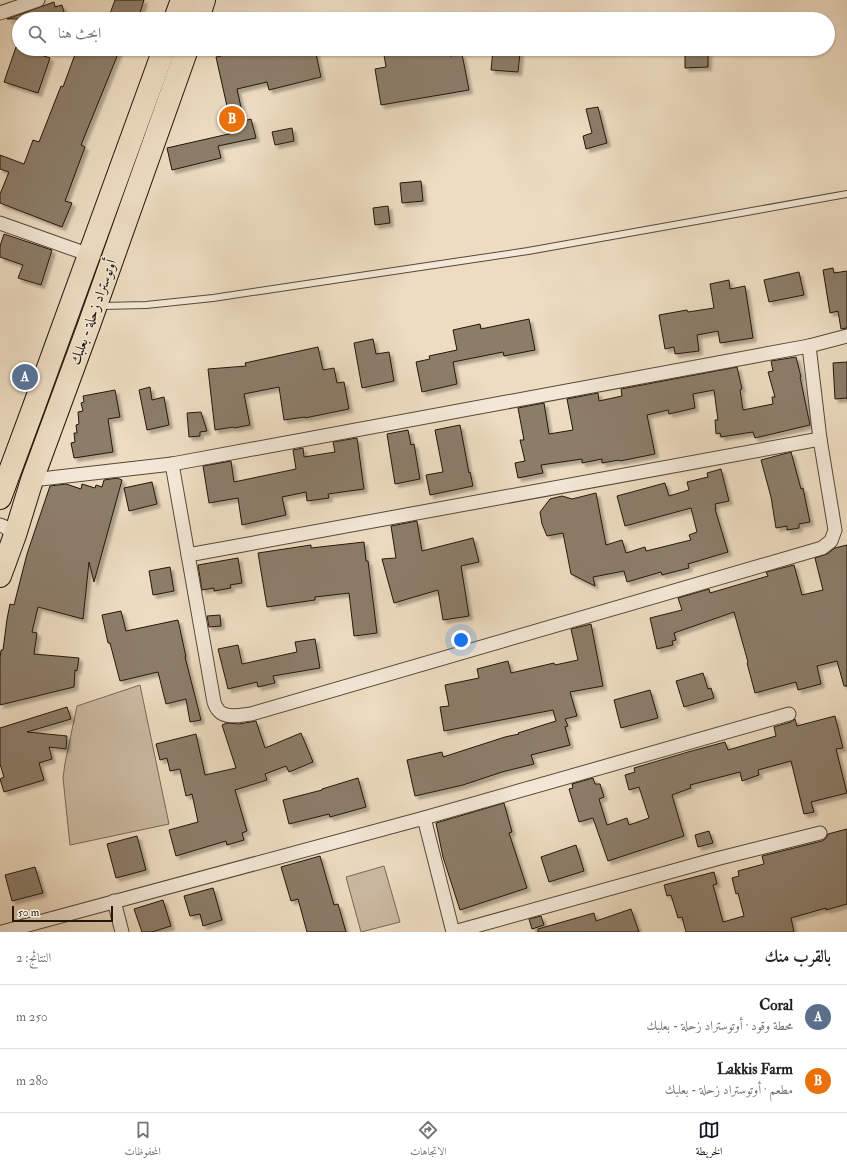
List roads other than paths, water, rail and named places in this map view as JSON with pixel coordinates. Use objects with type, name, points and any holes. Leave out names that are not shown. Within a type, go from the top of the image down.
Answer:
[{"type":"highway","points":[[178,12],[182,0]]},
{"type":"highway","points":[[200,12],[204,0]]},
{"type":"highway","name":"أوتوستراد زحلة - بعلبك","points":[[0,498],[161,56]]},
{"type":"highway","name":"أوتوستراد زحلة - بعلبك","points":[[0,576],[7,530],[32,480],[184,56]]},
{"type":"street","points":[[0,13],[38,0]]},
{"type":"street","points":[[0,223],[90,255]]},
{"type":"street","points":[[32,480],[172,464],[809,346],[847,336]]},
{"type":"street","points":[[172,464],[214,702],[219,712],[226,715],[233,716],[251,714],[822,548],[831,541],[835,530],[820,439],[809,346]]},
{"type":"street","points":[[188,555],[820,439]]},
{"type":"street","points":[[2,932],[424,818],[789,714]]},
{"type":"street","points":[[424,818],[454,932],[716,859],[820,833]]},
{"type":"street","points":[[114,901],[122,932]]},
{"type":"lane","points":[[95,306],[146,305],[213,298],[528,251],[847,194]]},
{"type":"place","name":"Lakkis Farm","points":[[232,119]]},
{"type":"place","name":"Coral","points":[[25,377]]}]
